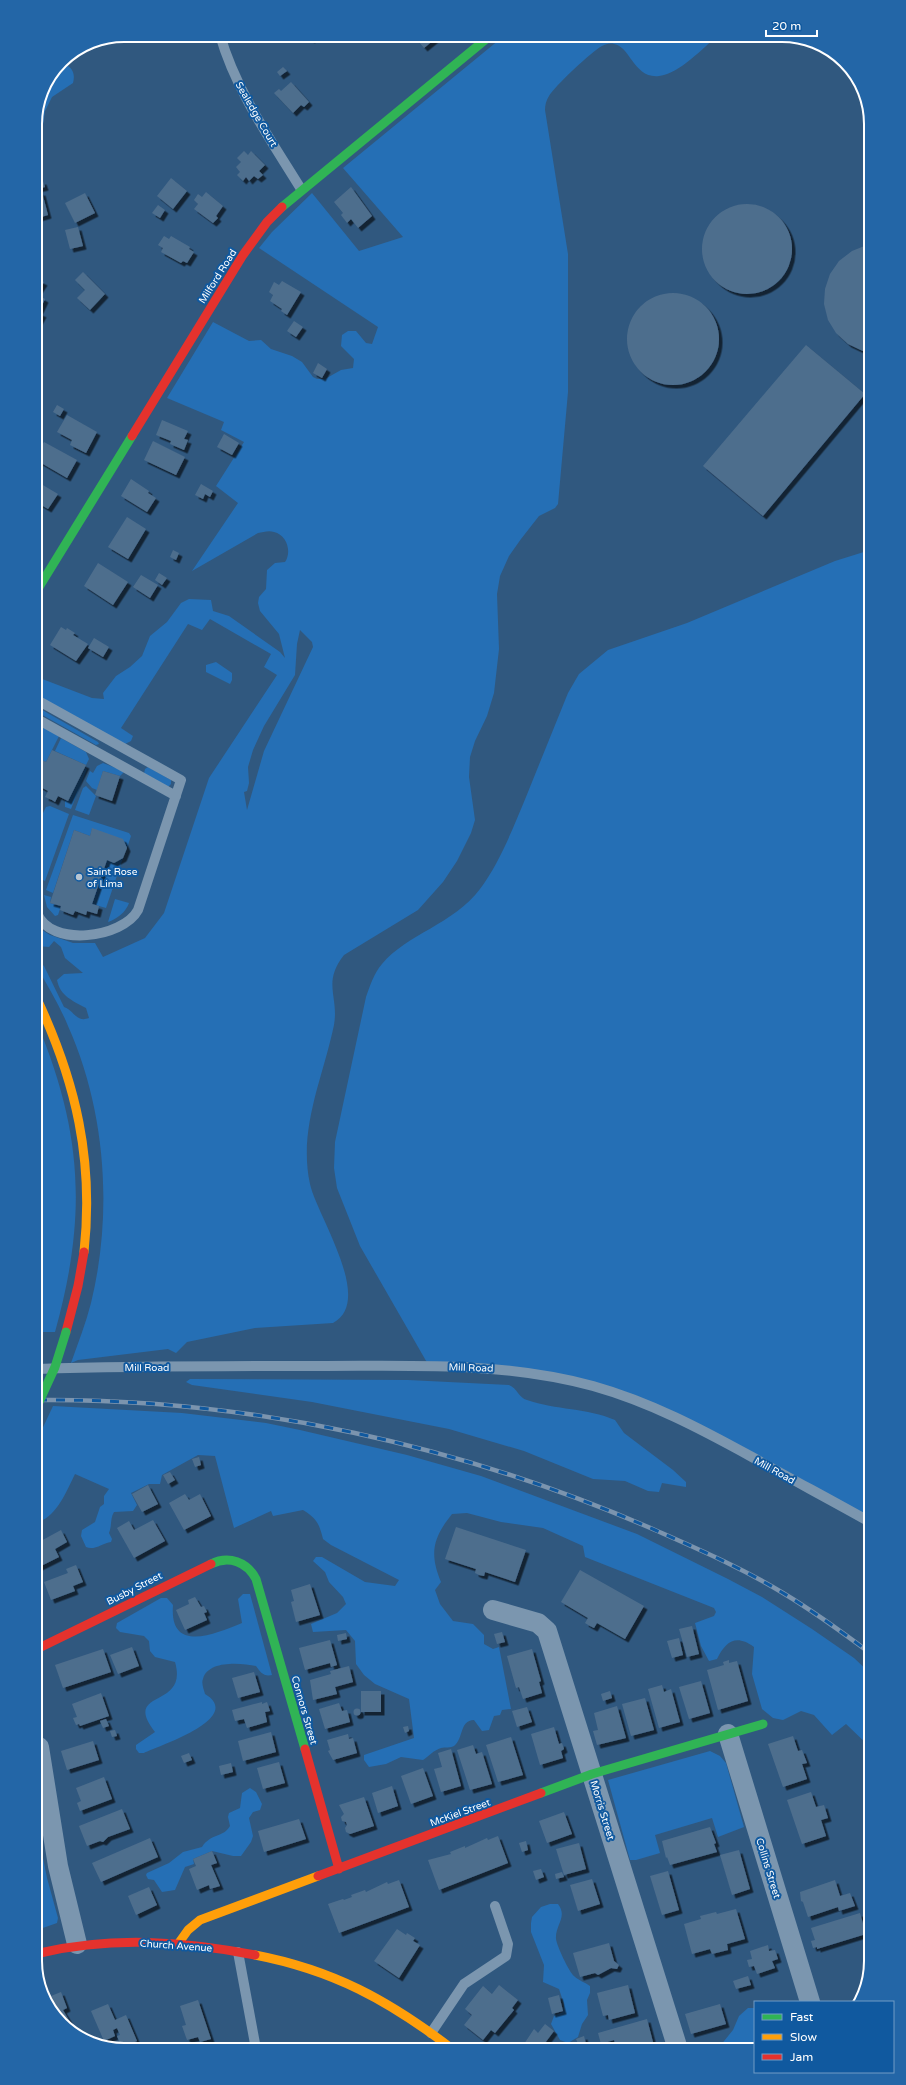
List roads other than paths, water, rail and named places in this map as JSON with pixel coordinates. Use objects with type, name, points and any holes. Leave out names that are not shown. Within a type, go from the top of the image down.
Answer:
[{"type":"street","name":"Milford Road","points":[[42,582],[252,240],[274,214],[301,189],[482,42]]},
{"type":"street","points":[[42,1008],[54,1031],[71,1081],[81,1122],[87,1170],[87,1214],[83,1257],[78,1286],[55,1366],[42,1395]]},
{"type":"street","name":"Busby Street","points":[[42,1646],[200,1567],[226,1560],[242,1563]]},
{"type":"street","name":"Connors Street","points":[[242,1563],[252,1570],[256,1579],[339,1869]]},
{"type":"street","name":"Morris Street","points":[[493,1610],[538,1623],[545,1627],[676,2043]]},
{"type":"street","name":"McKiel Street","points":[[178,1944],[188,1930],[200,1920],[592,1774],[763,1724]]},
{"type":"street","name":"Collins Street","points":[[728,1734],[810,2001]]},
{"type":"street","points":[[42,1766],[58,1866],[78,1944]]},
{"type":"street","name":"Church Avenue","points":[[42,1953],[78,1944],[122,1942],[178,1944],[276,1959],[335,1977],[387,2002],[444,2043]]},
{"type":"lane","name":"Sealedge Court","points":[[222,42],[241,88],[301,189]]},
{"type":"lane","points":[[42,703],[181,780],[138,910],[128,922],[90,935],[76,936],[50,928],[42,920]]},
{"type":"lane","points":[[42,722],[176,796]]},
{"type":"lane","points":[[97,753],[104,738]]},
{"type":"lane","name":"Mill Road","points":[[42,1369],[128,1367],[429,1366],[499,1368],[529,1373],[594,1386],[621,1395],[686,1422],[864,1519]]},
{"type":"lane","points":[[431,2033],[464,1984],[506,1956],[508,1944],[495,1906]]},
{"type":"lane","points":[[238,1952],[255,2043]]},
{"type":"railway","points":[[42,1400],[117,1402],[196,1408],[275,1418],[354,1433],[431,1451],[507,1474],[582,1500],[704,1552],[736,1567],[794,1600],[864,1649]]},
{"type":"place","name":"Saint Rose of Lima","points":[[79,877]]}]
